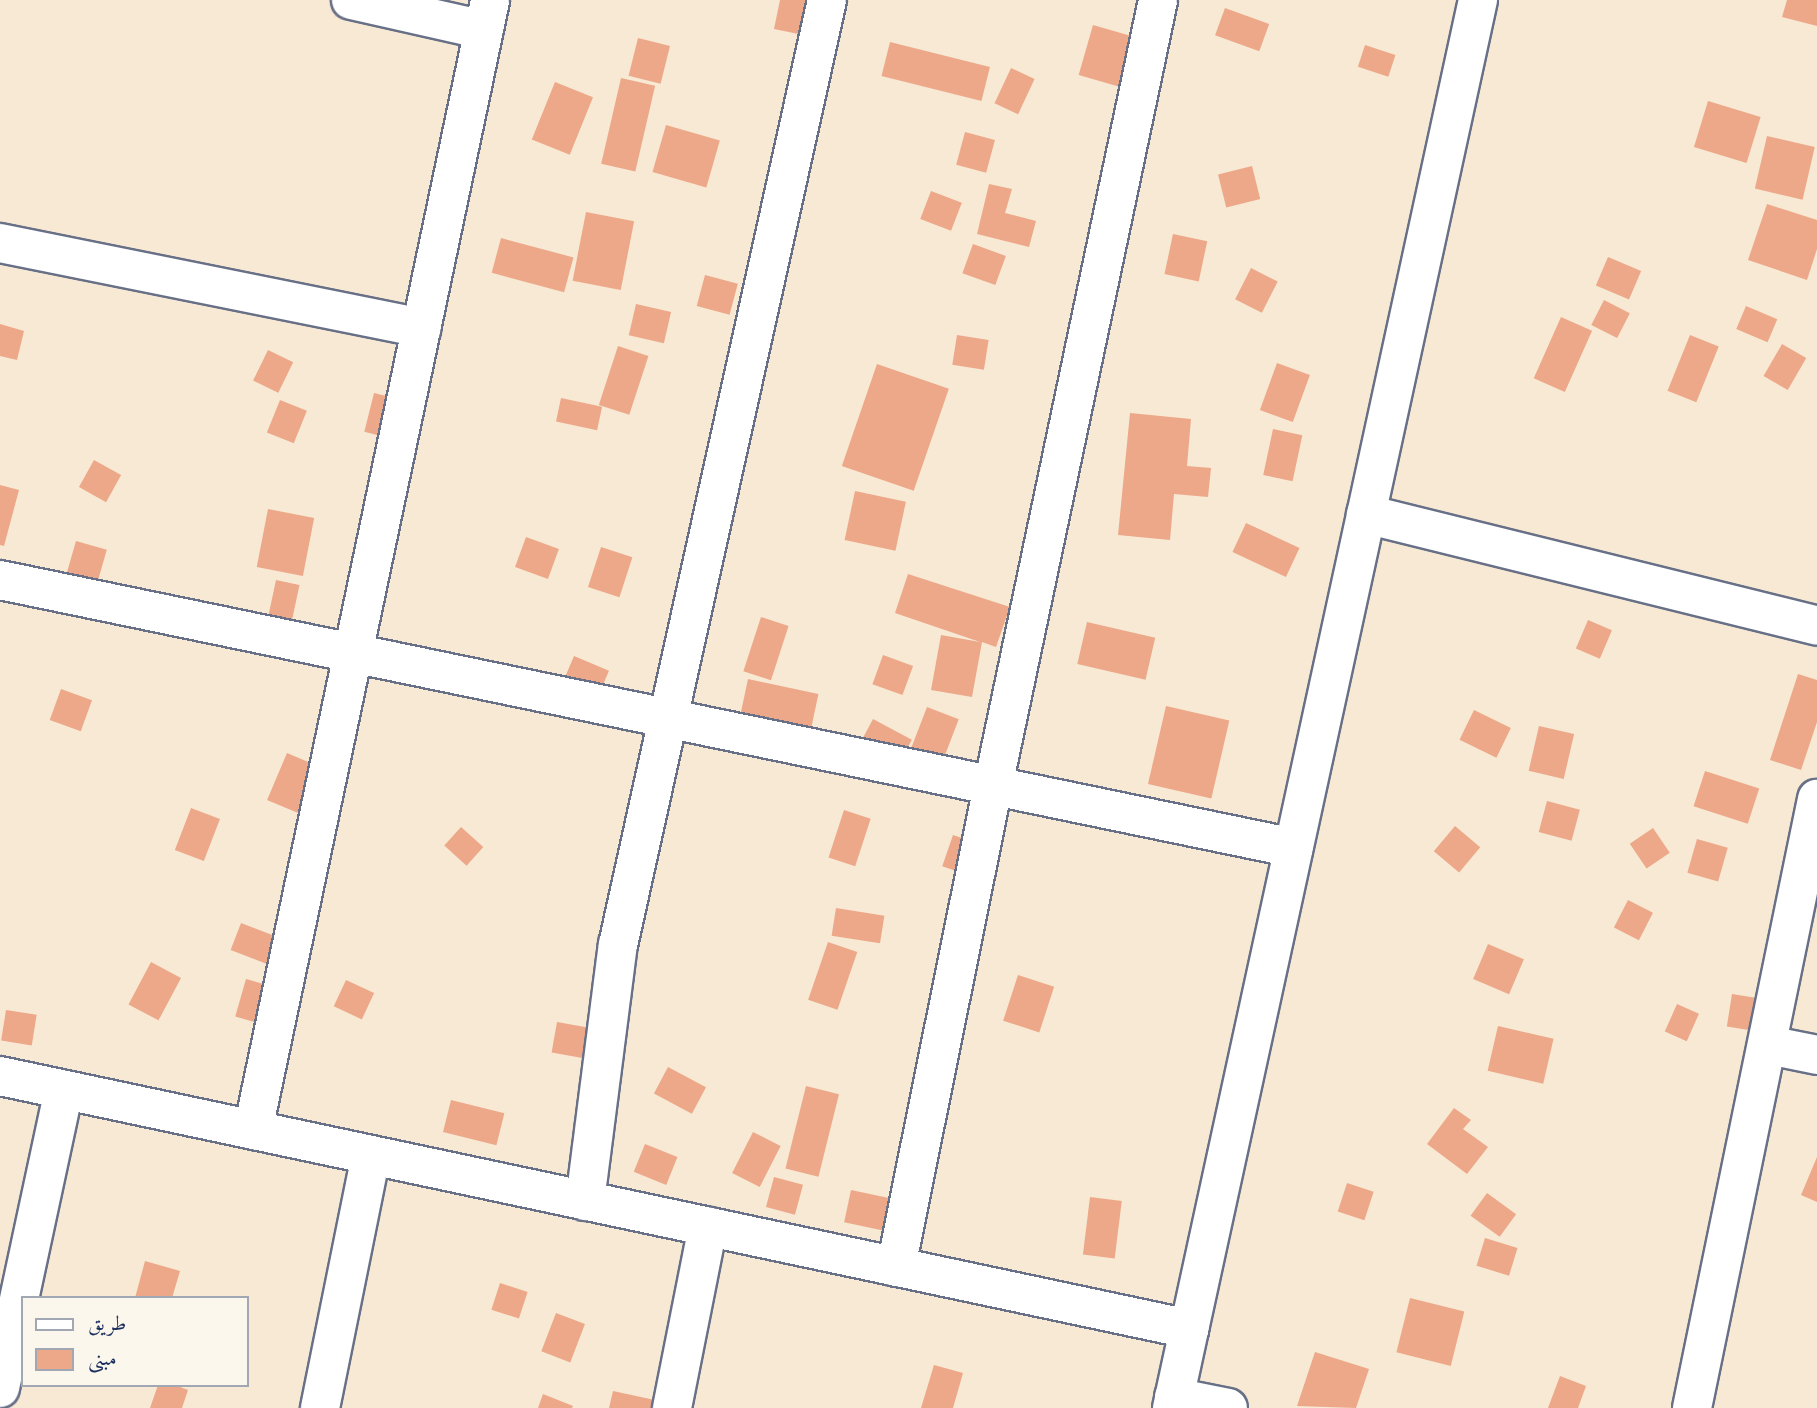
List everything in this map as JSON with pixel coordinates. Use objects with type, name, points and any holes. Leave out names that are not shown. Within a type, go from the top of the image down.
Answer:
[{"type":"street","points":[[253,1130],[487,15],[351,0]]},
{"type":"street","points":[[585,1201],[618,945],[827,0]]},
{"type":"street","points":[[896,1267],[993,786],[1158,0]]},
{"type":"street","points":[[1228,1408],[1173,1402],[1478,0]]},
{"type":"street","points":[[0,243],[422,328]]},
{"type":"street","points":[[1366,514],[1817,626]]},
{"type":"street","points":[[0,580],[1293,848]]},
{"type":"street","points":[[1692,1408],[1817,799]]},
{"type":"street","points":[[1768,1045],[1817,1055]]},
{"type":"street","points":[[0,1076],[1189,1329]]},
{"type":"street","points":[[0,1388],[64,1090]]},
{"type":"street","points":[[320,1408],[371,1155]]},
{"type":"street","points":[[673,1408],[708,1227]]},
{"type":"building","points":[[780,0],[831,0],[823,39],[774,29]]},
{"type":"building","points":[[1787,0],[1817,0],[1817,26],[1782,17]]},
{"type":"building","points":[[1225,8],[1269,24],[1259,51],[1215,35]]},
{"type":"building","points":[[1093,25],[1146,40],[1132,90],[1079,75]]},
{"type":"building","points":[[638,38],[670,46],[661,84],[629,76]]},
{"type":"building","points":[[890,42],[990,67],[981,101],[882,76]]},
{"type":"building","points":[[1365,45],[1395,55],[1388,77],[1358,67]]},
{"type":"building","points":[[1011,68],[1035,79],[1018,114],[995,103]]},
{"type":"building","points":[[621,78],[655,86],[635,172],[601,164]]},
{"type":"building","points":[[555,82],[593,97],[570,155],[532,139]]},
{"type":"building","points":[[1708,101],[1761,117],[1747,163],[1694,147]]},
{"type":"building","points":[[666,125],[720,140],[706,188],[652,172]]},
{"type":"building","points":[[965,132],[995,140],[986,173],[956,165]]},
{"type":"building","points":[[1767,136],[1815,147],[1803,200],[1755,189]]},
{"type":"building","points":[[1252,166],[1260,199],[1226,207],[1218,174]]},
{"type":"building","points":[[989,184],[1012,189],[1005,213],[1036,221],[1029,247],[977,234]]},
{"type":"building","points":[[931,191],[962,203],[951,231],[920,219]]},
{"type":"building","points":[[1767,204],[1817,220],[1817,249],[1807,280],[1748,260]]},
{"type":"building","points":[[586,212],[634,221],[621,290],[573,281]]},
{"type":"building","points":[[1173,234],[1207,241],[1199,281],[1164,274]]},
{"type":"building","points":[[501,238],[573,257],[564,292],[492,273]]},
{"type":"building","points":[[973,244],[1006,256],[995,285],[962,273]]},
{"type":"building","points":[[1608,257],[1641,271],[1629,300],[1596,286]]},
{"type":"building","points":[[1251,268],[1278,282],[1262,313],[1235,299]]},
{"type":"building","points":[[705,275],[738,284],[730,315],[697,306]]},
{"type":"building","points":[[1604,300],[1630,313],[1617,338],[1591,325]]},
{"type":"building","points":[[636,304],[671,312],[664,343],[629,335]]},
{"type":"building","points":[[1746,306],[1777,319],[1768,342],[1736,329]]},
{"type":"building","points":[[1561,317],[1592,331],[1565,392],[1534,378]]},
{"type":"building","points":[[0,324],[24,331],[17,360],[0,356]]},
{"type":"building","points":[[957,335],[989,340],[984,370],[952,365]]},
{"type":"building","points":[[1690,335],[1719,347],[1696,402],[1668,391]]},
{"type":"building","points":[[1782,344],[1806,358],[1788,390],[1764,376]]},
{"type":"building","points":[[618,346],[648,356],[629,415],[599,405]]},
{"type":"building","points":[[268,350],[293,362],[278,393],[253,381]]},
{"type":"building","points":[[1277,363],[1310,375],[1293,422],[1260,410]]},
{"type":"building","points":[[877,364],[949,389],[914,491],[842,466]]},
{"type":"building","points":[[374,393],[407,401],[397,440],[364,432]]},
{"type":"building","points":[[561,398],[602,407],[597,430],[556,421]]},
{"type":"building","points":[[280,400],[307,411],[294,443],[267,432]]},
{"type":"building","points":[[1130,413],[1191,419],[1187,466],[1211,468],[1208,497],[1174,494],[1170,540],[1118,535]]},
{"type":"building","points":[[1273,429],[1302,435],[1293,481],[1263,475]]},
{"type":"building","points":[[94,460],[121,475],[106,502],[79,487]]},
{"type":"building","points":[[0,485],[19,490],[4,546],[0,545]]},
{"type":"building","points":[[855,491],[906,502],[895,551],[845,540]]},
{"type":"building","points":[[268,509],[314,518],[303,576],[257,567]]},
{"type":"building","points":[[1246,523],[1299,548],[1286,577],[1232,552]]},
{"type":"building","points":[[526,537],[559,549],[548,579],[515,567]]},
{"type":"building","points":[[76,541],[107,550],[95,590],[64,581]]},
{"type":"building","points":[[601,547],[632,557],[619,597],[588,587]]},
{"type":"building","points":[[908,574],[1010,607],[996,647],[982,642],[972,697],[931,690],[941,635],[980,642],[895,613]]},
{"type":"building","points":[[276,580],[299,585],[292,622],[268,617]]},
{"type":"building","points":[[761,617],[789,626],[771,680],[743,671]]},
{"type":"building","points":[[1588,620],[1612,630],[1600,659],[1576,649]]},
{"type":"building","points":[[1087,622],[1155,638],[1146,680],[1077,664]]},
{"type":"building","points":[[883,655],[913,666],[902,695],[872,684]]},
{"type":"building","points":[[574,656],[609,671],[598,698],[563,683]]},
{"type":"building","points":[[1798,674],[1817,680],[1817,722],[1801,770],[1770,760]]},
{"type":"building","points":[[748,679],[818,694],[809,740],[738,725]]},
{"type":"building","points":[[61,689],[92,700],[81,731],[50,720]]},
{"type":"building","points":[[1166,706],[1229,721],[1211,799],[1148,784]]},
{"type":"building","points":[[927,707],[959,719],[940,767],[909,755]]},
{"type":"building","points":[[1474,710],[1511,728],[1496,758],[1460,740]]},
{"type":"building","points":[[873,719],[912,740],[900,763],[861,742]]},
{"type":"building","points":[[1539,726],[1574,734],[1564,779],[1529,771]]},
{"type":"building","points":[[287,753],[317,766],[297,813],[267,800]]},
{"type":"building","points":[[1705,771],[1759,789],[1748,824],[1694,806]]},
{"type":"building","points":[[1547,801],[1580,810],[1572,841],[1539,832]]},
{"type":"building","points":[[191,808],[220,819],[204,861],[175,850]]},
{"type":"building","points":[[844,810],[871,819],[855,866],[829,858]]},
{"type":"building","points":[[1455,826],[1480,847],[1459,872],[1434,851]]},
{"type":"building","points":[[461,827],[483,847],[467,866],[444,846]]},
{"type":"building","points":[[1653,828],[1670,853],[1647,869],[1630,844]]},
{"type":"building","points":[[953,835],[979,844],[969,875],[942,866]]},
{"type":"building","points":[[1697,839],[1728,848],[1718,881],[1687,873]]},
{"type":"building","points":[[1628,900],[1653,913],[1639,940],[1614,928]]},
{"type":"building","points":[[836,908],[884,916],[880,943],[832,936]]},
{"type":"building","points":[[241,923],[290,942],[280,969],[231,950]]},
{"type":"building","points":[[828,942],[857,952],[837,1010],[808,1000]]},
{"type":"building","points":[[1488,944],[1524,959],[1509,994],[1473,979]]},
{"type":"building","points":[[151,962],[181,978],[158,1020],[128,1004]]},
{"type":"building","points":[[1018,975],[1054,987],[1039,1032],[1003,1021]]},
{"type":"building","points":[[246,979],[274,987],[263,1024],[235,1016]]},
{"type":"building","points":[[346,980],[374,993],[362,1019],[334,1006]]},
{"type":"building","points":[[1732,994],[1768,1000],[1762,1032],[1727,1027]]},
{"type":"building","points":[[1677,1004],[1699,1014],[1687,1041],[1665,1031]]},
{"type":"building","points":[[6,1010],[37,1015],[32,1045],[1,1041]]},
{"type":"building","points":[[557,1022],[610,1031],[605,1062],[552,1053]]},
{"type":"building","points":[[1498,1026],[1554,1039],[1543,1084],[1488,1071]]},
{"type":"building","points":[[668,1067],[706,1087],[692,1114],[654,1093]]},
{"type":"building","points":[[806,1086],[839,1094],[818,1177],[785,1168]]},
{"type":"building","points":[[451,1100],[504,1113],[496,1145],[443,1132]]},
{"type":"building","points":[[1454,1108],[1471,1120],[1463,1129],[1488,1147],[1467,1174],[1427,1144]]},
{"type":"building","points":[[753,1132],[781,1146],[760,1187],[732,1173]]},
{"type":"building","points":[[645,1144],[677,1157],[666,1185],[634,1172]]},
{"type":"building","points":[[1817,1157],[1817,1202],[1801,1195]]},
{"type":"building","points":[[774,1177],[803,1185],[795,1215],[766,1207]]},
{"type":"building","points":[[1347,1183],[1374,1192],[1364,1220],[1338,1212]]},
{"type":"building","points":[[851,1190],[903,1201],[896,1233],[844,1222]]},
{"type":"building","points":[[1487,1193],[1516,1214],[1500,1237],[1471,1216]]},
{"type":"building","points":[[1090,1197],[1122,1201],[1115,1258],[1083,1255]]},
{"type":"building","points":[[1485,1238],[1518,1248],[1509,1276],[1477,1266]]},
{"type":"building","points":[[145,1261],[180,1271],[173,1296],[136,1296]]},
{"type":"building","points":[[500,1283],[528,1292],[519,1319],[491,1310]]},
{"type":"building","points":[[1410,1298],[1464,1312],[1451,1366],[1396,1352]]},
{"type":"building","points":[[556,1313],[585,1324],[570,1362],[541,1351]]},
{"type":"building","points":[[1315,1352],[1369,1369],[1356,1408],[1297,1406]]},
{"type":"building","points":[[934,1365],[963,1373],[953,1408],[921,1408]]},
{"type":"building","points":[[1560,1376],[1586,1386],[1578,1408],[1548,1408]]},
{"type":"building","points":[[157,1387],[180,1387],[188,1390],[182,1408],[150,1408]]},
{"type":"building","points":[[613,1391],[664,1402],[663,1408],[609,1408]]},
{"type":"building","points":[[543,1394],[573,1406],[538,1408]]}]
